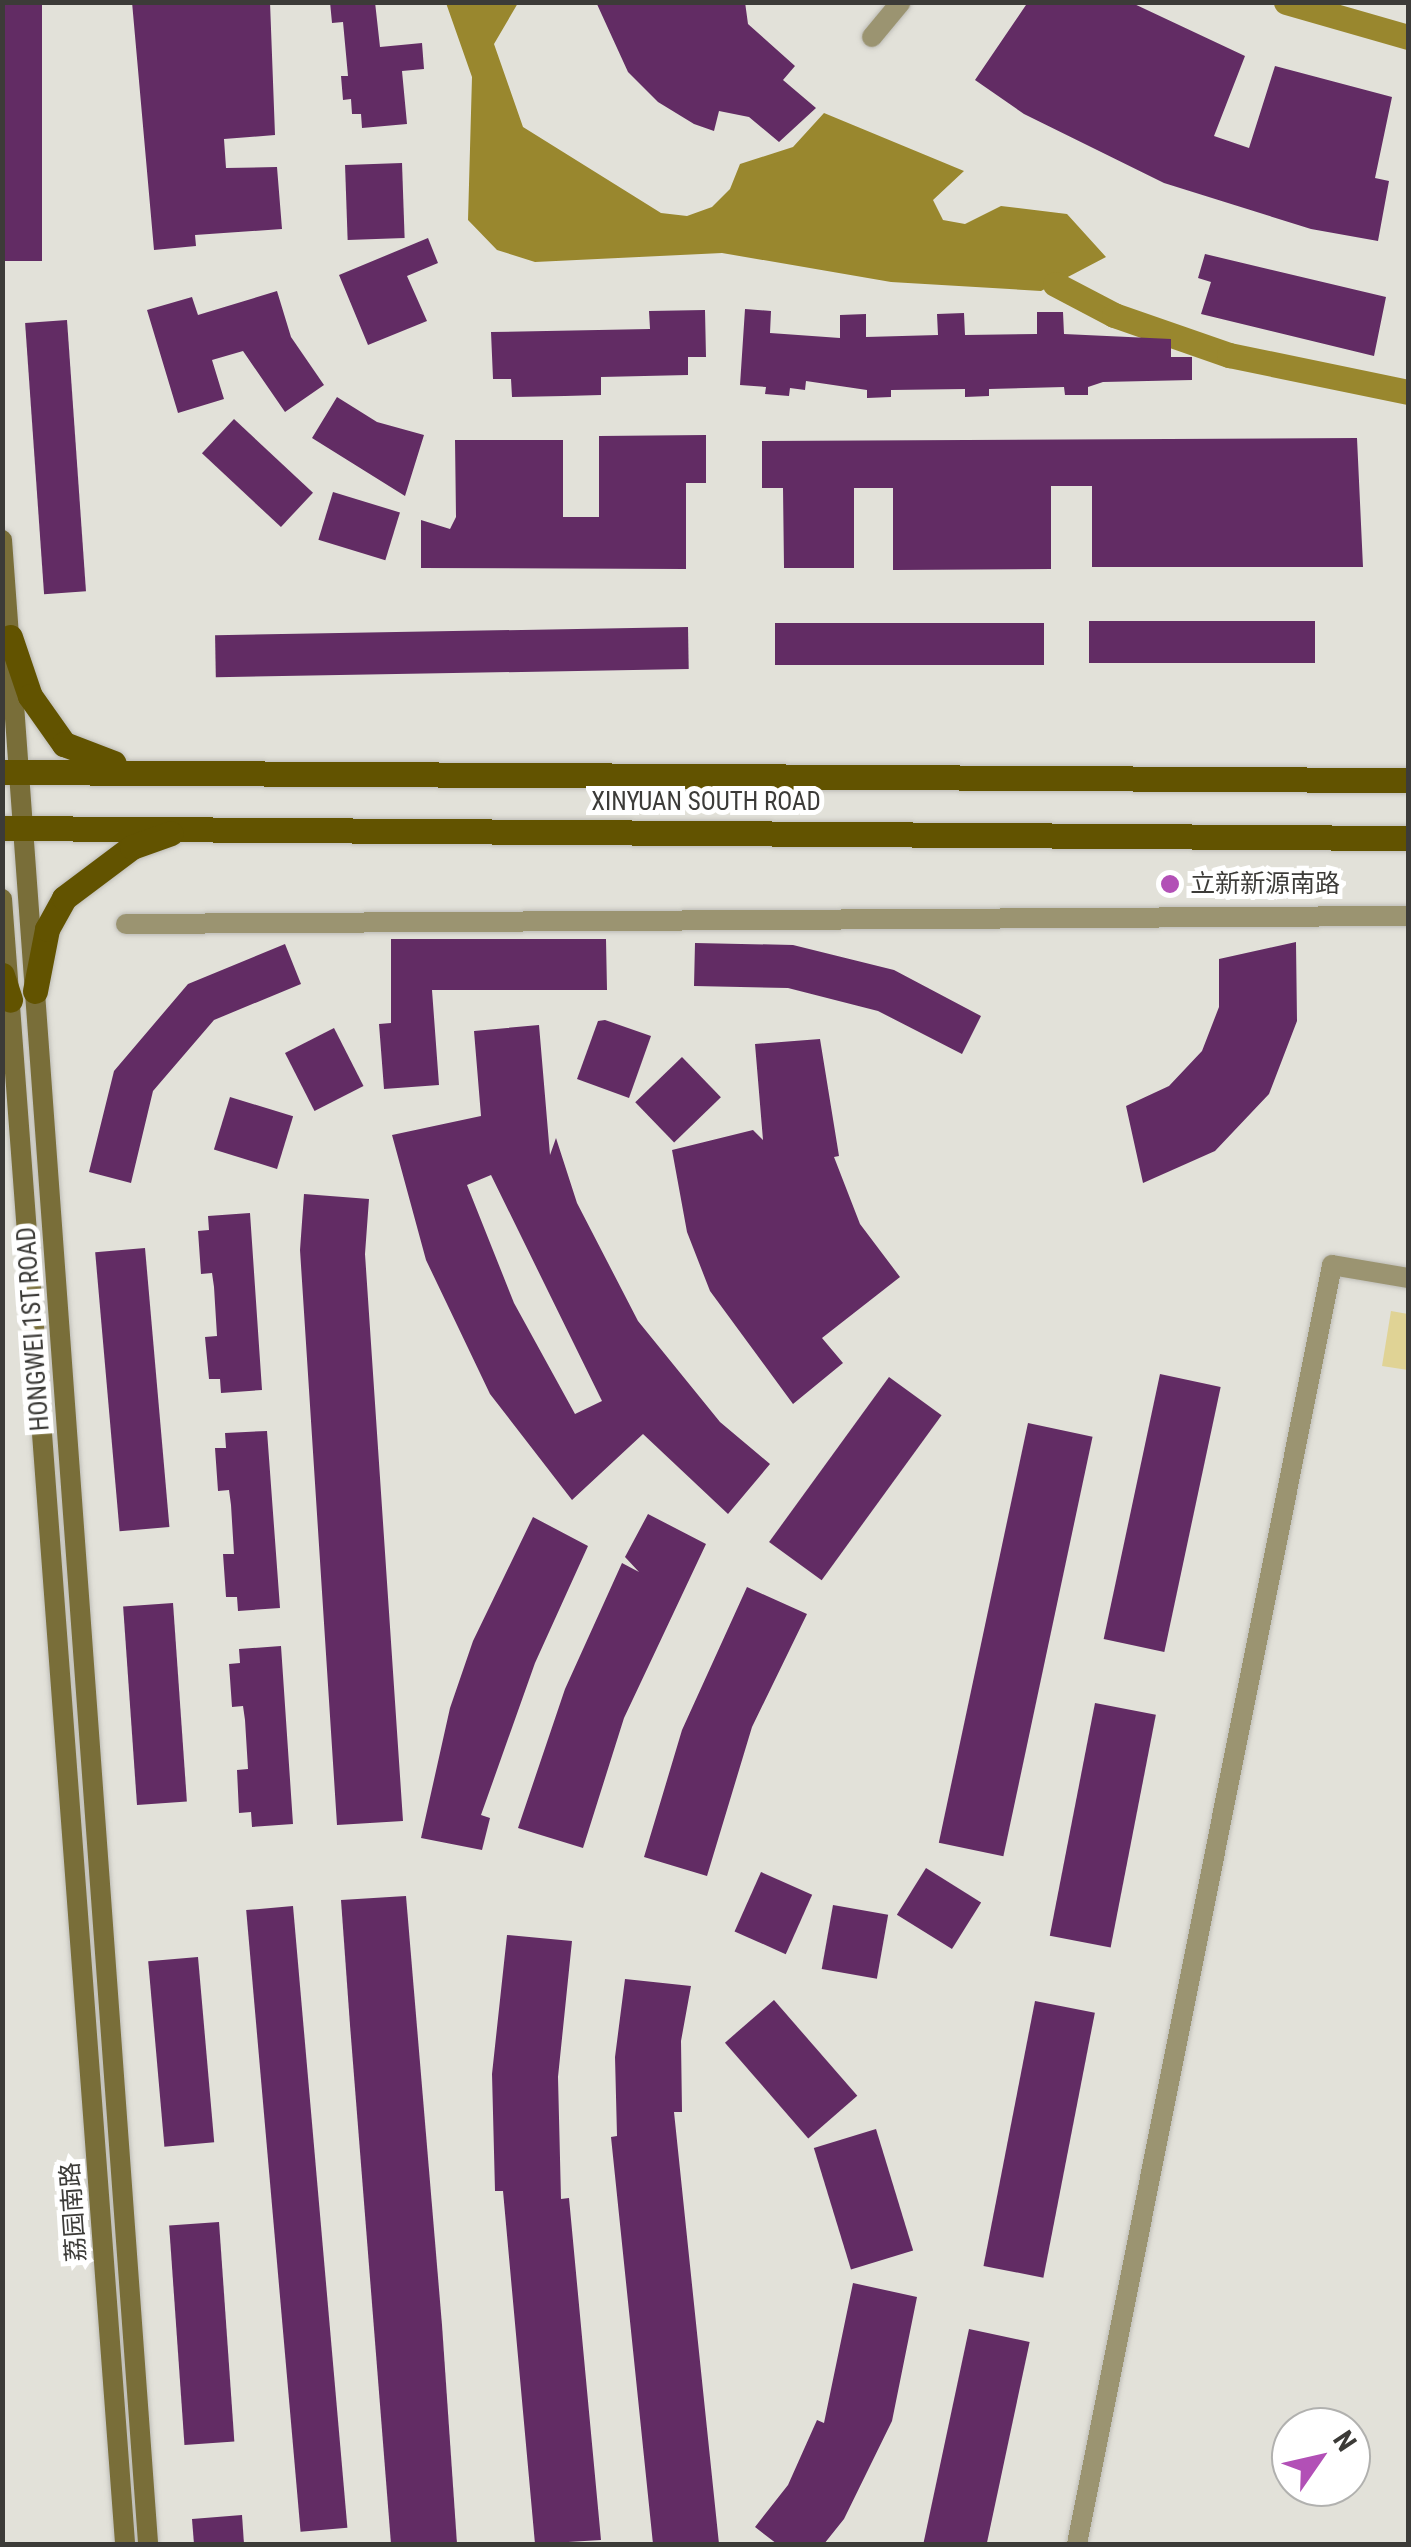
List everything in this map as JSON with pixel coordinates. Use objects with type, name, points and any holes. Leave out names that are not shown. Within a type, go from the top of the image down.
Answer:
[{"type":"main road","name":"HONGWEI 1ST ROAD","points":[[2,540],[10,638],[13,828],[35,991],[97,1876]]},
{"type":"main road","points":[[10,638],[30,696],[64,744],[96,760],[168,772]]},
{"type":"main road","name":"XINYUAN SOUTH ROAD","points":[[11,771],[1408,780]]},
{"type":"main road","name":"XINYUAN SOUTH ROAD","points":[[13,828],[1408,838]]},
{"type":"main road","points":[[35,991],[47,929],[64,898],[132,847],[187,828]]},
{"type":"main road","name":"HONGWEI 1ST ROAD","points":[[2,899],[74,1875]]},
{"type":"main road","name":"荔园南路","points":[[74,1875],[125,2544]]},
{"type":"main road","name":"荔园南路","points":[[97,1876],[148,2544]]},
{"type":"street","points":[[872,36],[901,2]]},
{"type":"street","points":[[126,924],[1408,916]]},
{"type":"street","points":[[1077,2544],[1332,1265],[1408,1278]]},
{"type":"shaded area","points":[[446,3],[518,3],[494,44],[523,127],[661,213],[687,216],[712,207],[730,189],[740,164],[793,147],[824,113],[964,171],[933,200],[943,220],[965,224],[1001,206],[1067,214],[1106,257],[1041,291],[891,282],[722,253],[535,262],[497,250],[468,220],[472,77]]},
{"type":"shaded area","points":[[1391,1311],[1408,1314],[1408,1370],[1382,1366]]},
{"type":"building","points":[[2,2],[42,2],[42,261],[2,261]]},
{"type":"building","points":[[132,2],[270,2],[275,135],[224,139],[226,168],[277,167],[282,229],[195,235],[196,246],[154,250]]},
{"type":"building","points":[[330,2],[375,2],[380,47],[422,43],[424,69],[402,71],[407,124],[362,128],[361,114],[352,114],[351,99],[343,100],[341,76],[348,76],[343,22],[332,23]]},
{"type":"building","points":[[596,2],[745,2],[748,24],[795,66],[783,80],[816,108],[779,142],[749,117],[719,111],[714,131],[694,124],[658,102],[628,72]]},
{"type":"building","points":[[1028,2],[1130,2],[1245,56],[1214,136],[1249,148],[1275,66],[1392,97],[1375,178],[1389,181],[1378,241],[1311,229],[1164,183],[1024,114],[975,80]]},
{"type":"building","points":[[402,163],[405,238],[348,240],[345,165]]},
{"type":"building","points":[[428,238],[438,263],[407,276],[427,321],[368,345],[339,275]]},
{"type":"building","points":[[1205,254],[1386,297],[1374,356],[1201,314],[1211,282],[1198,278]]},
{"type":"building","points":[[277,291],[291,337],[324,385],[285,412],[243,351],[212,360],[224,399],[178,413],[147,310],[192,297],[198,315]]},
{"type":"building","points":[[745,309],[771,311],[770,333],[840,338],[840,315],[866,314],[866,337],[938,335],[937,314],[964,313],[965,335],[1037,334],[1037,312],[1063,312],[1064,334],[1171,339],[1171,357],[1192,357],[1192,380],[1103,382],[1088,387],[1088,395],[1065,395],[1064,387],[989,389],[989,396],[965,397],[965,389],[891,390],[891,397],[867,398],[867,390],[806,381],[805,390],[790,388],[789,396],[765,394],[766,387],[740,385]]},
{"type":"building","points":[[705,310],[706,357],[688,357],[688,375],[601,377],[601,395],[565,396],[512,397],[511,379],[493,379],[491,332],[650,329],[649,311]]},
{"type":"building","points":[[67,320],[86,591],[44,594],[25,323]]},
{"type":"building","points":[[337,397],[377,422],[424,435],[405,496],[312,438]]},
{"type":"building","points":[[234,419],[313,493],[281,527],[202,453]]},
{"type":"building","points":[[706,435],[706,483],[686,483],[686,569],[421,568],[421,520],[450,529],[456,517],[455,440],[563,440],[563,517],[599,517],[599,436]]},
{"type":"building","points":[[1357,438],[1363,567],[1092,567],[1092,486],[1051,486],[1051,569],[893,570],[893,488],[854,488],[854,568],[784,568],[783,488],[762,488],[762,441]]},
{"type":"building","points":[[333,492],[400,512],[385,560],[318,540]]},
{"type":"building","points":[[1089,621],[1315,621],[1315,663],[1089,663]]},
{"type":"building","points":[[775,623],[1044,623],[1044,665],[775,665]]},
{"type":"building","points":[[688,627],[689,669],[216,677],[215,635]]},
{"type":"building","points":[[391,939],[606,939],[607,990],[432,990],[439,1085],[384,1089],[379,1024],[391,1023]]},
{"type":"building","points":[[1296,942],[1297,1021],[1269,1094],[1215,1151],[1143,1183],[1126,1106],[1169,1086],[1202,1051],[1219,1007],[1219,959]]},
{"type":"building","points":[[695,943],[793,945],[894,970],[981,1016],[962,1054],[878,1011],[788,988],[694,986]]},
{"type":"building","points":[[285,944],[301,984],[214,1020],[153,1091],[131,1183],[89,1172],[114,1071],[188,984]]},
{"type":"building","points":[[598,1021],[651,1036],[629,1098],[577,1079]]},
{"type":"building","points":[[539,1025],[550,1155],[556,1138],[577,1203],[638,1321],[720,1422],[770,1464],[728,1514],[643,1434],[572,1500],[490,1394],[426,1260],[392,1135],[481,1116],[474,1031]],"holes":[[[491,1175],[602,1401],[575,1414],[514,1303],[467,1185]]]},
{"type":"building","points":[[334,1028],[364,1086],[315,1111],[285,1053]]},
{"type":"building","points":[[820,1039],[839,1156],[834,1157],[860,1224],[900,1277],[822,1338],[843,1363],[793,1404],[710,1291],[687,1232],[672,1150],[753,1130],[763,1140],[755,1044]]},
{"type":"building","points":[[682,1057],[721,1097],[674,1142],[635,1102]]},
{"type":"building","points":[[230,1097],[293,1116],[277,1169],[214,1150]]},
{"type":"building","points":[[304,1194],[369,1199],[365,1254],[403,1821],[337,1825],[300,1250]]},
{"type":"building","points":[[250,1213],[262,1390],[221,1393],[220,1379],[209,1379],[205,1337],[217,1336],[214,1287],[212,1273],[201,1274],[198,1231],[209,1230],[208,1216]]},
{"type":"building","points":[[145,1248],[169,1527],[120,1531],[95,1252]]},
{"type":"building","points":[[1160,1374],[1221,1387],[1164,1652],[1104,1639]]},
{"type":"building","points":[[889,1377],[942,1415],[822,1580],[769,1542]]},
{"type":"building","points":[[1028,1423],[1093,1437],[1003,1856],[939,1843]]},
{"type":"building","points":[[267,1431],[280,1608],[238,1611],[237,1597],[226,1597],[223,1554],[234,1554],[231,1505],[229,1490],[218,1491],[215,1448],[226,1448],[225,1433]]},
{"type":"building","points":[[648,1514],[706,1544],[624,1718],[583,1848],[518,1828],[565,1689],[622,1563],[639,1572],[625,1557]]},
{"type":"building","points":[[533,1517],[588,1546],[535,1663],[481,1815],[490,1818],[482,1850],[421,1838],[450,1708],[473,1641]]},
{"type":"building","points":[[747,1587],[807,1614],[752,1727],[707,1876],[644,1857],[682,1730]]},
{"type":"building","points":[[173,1603],[187,1802],[137,1805],[123,1606]]},
{"type":"building","points":[[281,1646],[293,1824],[252,1827],[251,1812],[239,1813],[237,1770],[248,1769],[245,1720],[243,1706],[232,1707],[229,1664],[240,1663],[239,1649]]},
{"type":"building","points":[[1095,1703],[1156,1715],[1111,1947],[1050,1936]]},
{"type":"building","points":[[926,1868],[981,1902],[952,1949],[897,1915]]},
{"type":"building","points":[[761,1872],[812,1895],[786,1954],[735,1931]]},
{"type":"building","points":[[406,1896],[457,2544],[391,2544],[350,2025],[341,1900]]},
{"type":"building","points":[[833,1905],[888,1915],[877,1979],[822,1969]]},
{"type":"building","points":[[293,1906],[347,2528],[301,2532],[246,1910]]},
{"type":"building","points":[[507,1935],[572,1941],[558,2077],[561,2199],[569,2198],[601,2540],[535,2544],[503,2191],[495,2191],[492,2074]]},
{"type":"building","points":[[198,1957],[214,2142],[164,2147],[148,1961]]},
{"type":"building","points":[[625,1979],[691,1986],[681,2041],[682,2112],[674,2112],[719,2544],[653,2544],[611,2137],[617,2136],[615,2057]]},
{"type":"building","points":[[774,2000],[857,2096],[808,2138],[725,2043]]},
{"type":"building","points":[[1035,2001],[1095,2013],[1043,2278],[983,2266]]},
{"type":"building","points":[[876,2129],[913,2250],[851,2269],[814,2148]]},
{"type":"building","points":[[219,2222],[234,2441],[184,2445],[169,2225]]},
{"type":"building","points":[[853,2283],[917,2297],[892,2421],[844,2519],[824,2544],[777,2544],[755,2527],[788,2485],[817,2420],[824,2423]]},
{"type":"building","points":[[969,2329],[1030,2342],[987,2544],[923,2543]]},
{"type":"building","points":[[242,2515],[244,2544],[194,2544],[192,2519]]},
{"type":"waterway","points":[[1286,2],[1408,37]]},
{"type":"waterway","points":[[1055,284],[1114,315],[1229,355],[1408,392]]},
{"type":"place","name":"立新新源南路","points":[[1170,884]]}]
